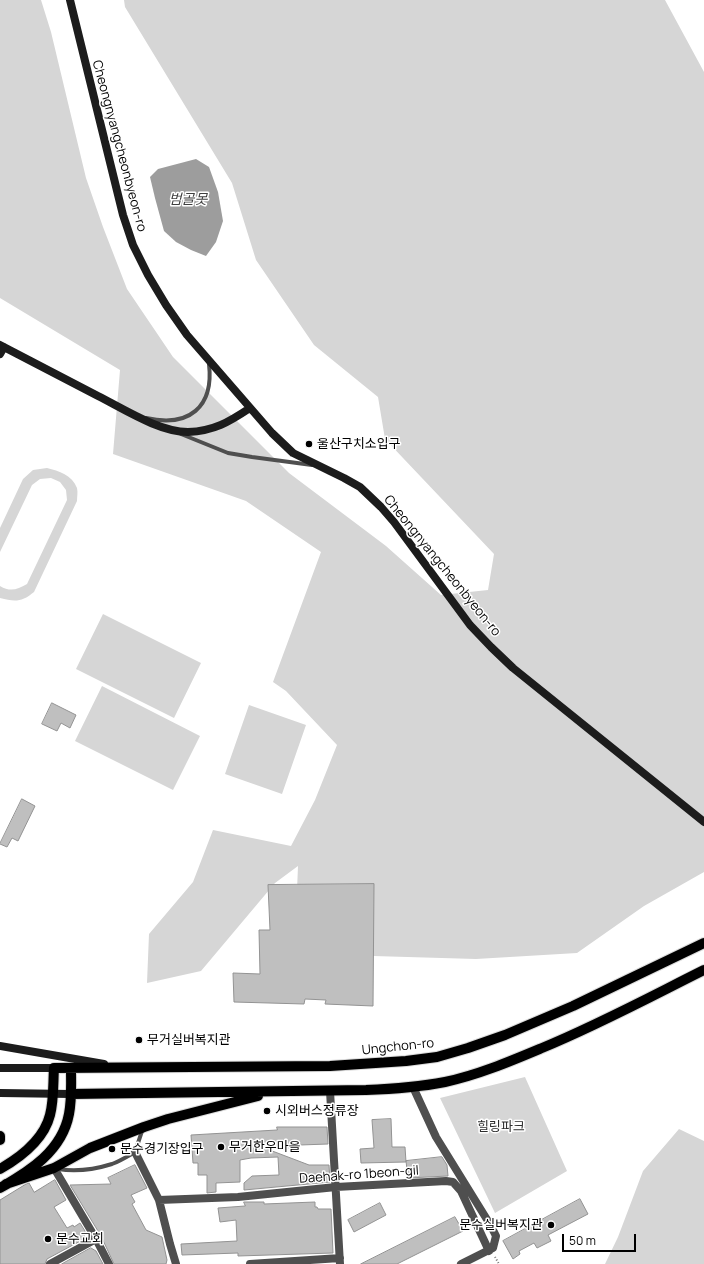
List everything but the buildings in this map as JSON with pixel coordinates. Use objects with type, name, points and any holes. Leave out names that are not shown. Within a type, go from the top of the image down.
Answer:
[{"type":"main road","name":"Cheongnyangcheonbyeon-ro","points":[[70,0],[120,201],[134,245],[148,275],[166,305],[187,335],[250,408],[293,454],[360,487],[381,507],[394,522],[470,624],[513,668],[704,822]]},
{"type":"main road","points":[[1,349],[134,414],[168,428],[186,432],[215,428],[228,423],[250,408]]},
{"type":"main road","name":"Ungchon-ro","points":[[54,1068],[330,1066],[406,1061],[437,1057],[505,1035],[579,1003],[702,943]]},
{"type":"main road","points":[[0,1093],[70,1094],[330,1092],[413,1087],[477,1073],[518,1058],[585,1030],[704,970]]},
{"type":"main road","points":[[0,1046],[128,1068]]},
{"type":"main road","points":[[3,1186],[26,1173],[38,1163],[52,1149],[66,1124],[70,1107],[70,1068],[68,1061],[63,1058]]},
{"type":"main road","points":[[0,1068],[54,1068],[53,1094],[50,1116],[46,1128],[31,1146],[0,1169]]},
{"type":"main road","points":[[3,1186],[54,1168],[90,1148],[144,1127],[216,1106],[278,1092]]},
{"type":"street","points":[[413,1087],[436,1137],[496,1236],[493,1248],[461,1264]]},
{"type":"street","points":[[250,1264],[340,1261],[330,1092]]},
{"type":"street","points":[[135,1152],[159,1200],[176,1264]]},
{"type":"street","points":[[54,1168],[109,1264]]},
{"type":"street","name":"Daehak-ro 1beon-gil","points":[[159,1200],[238,1197],[336,1187],[446,1181],[453,1182],[461,1191],[489,1251]]},
{"type":"street","points":[[50,1264],[96,1239]]},
{"type":"lane","points":[[134,414],[169,421],[188,416],[201,406],[206,398],[211,376],[209,361]]},
{"type":"lane","points":[[168,428],[228,453],[317,466]]},
{"type":"lane","points":[[54,1168],[67,1170],[112,1164],[135,1152],[144,1127]]},
{"type":"green space","points":[[0,0],[41,0],[51,32],[86,178],[103,227],[127,289],[173,357],[289,473],[386,546],[441,595],[488,590],[494,554],[385,439],[378,397],[314,345],[256,260],[232,183],[125,7],[124,0],[665,0],[704,72],[704,872],[644,906],[577,953],[476,959],[339,955],[295,939],[298,866],[275,883],[201,971],[147,983],[149,934],[193,882],[213,830],[291,846],[315,800],[337,745],[286,691],[273,682],[321,552],[246,501],[113,454],[120,370],[0,298]]},
{"type":"green space","points":[[47,468],[60,472],[72,480],[77,488],[77,501],[34,592],[26,598],[18,600],[0,598],[0,586],[14,590],[27,584],[67,500],[66,490],[60,482],[51,478],[40,479],[32,485],[0,552],[0,528],[23,479],[33,470]]},
{"type":"green space","points":[[103,614],[201,663],[174,718],[76,669]]},
{"type":"green space","points":[[102,686],[200,736],[173,790],[75,741]]},
{"type":"green space","points":[[249,705],[306,725],[282,794],[225,774]]},
{"type":"green space","name":"힐링파크","points":[[525,1077],[567,1171],[495,1213],[440,1098]]},
{"type":"green space","points":[[679,1129],[704,1141],[704,1264],[605,1264],[618,1237],[643,1171]]},
{"type":"water","name":"범골못","points":[[196,159],[209,167],[218,192],[223,221],[216,242],[206,256],[176,242],[164,231],[150,177],[158,169]]},
{"type":"place","name":"울산구치소입구","points":[[309,444]]},
{"type":"place","name":"무거실버복지관","points":[[139,1040]]},
{"type":"place","name":"시외버스정류장","points":[[267,1111]]},
{"type":"place","name":"무거한우마을","points":[[221,1147]]},
{"type":"place","name":"문수경기장입구","points":[[112,1149]]},
{"type":"place","name":"문수실버복지관","points":[[551,1225]]},
{"type":"place","name":"문수교회","points":[[48,1239]]}]
